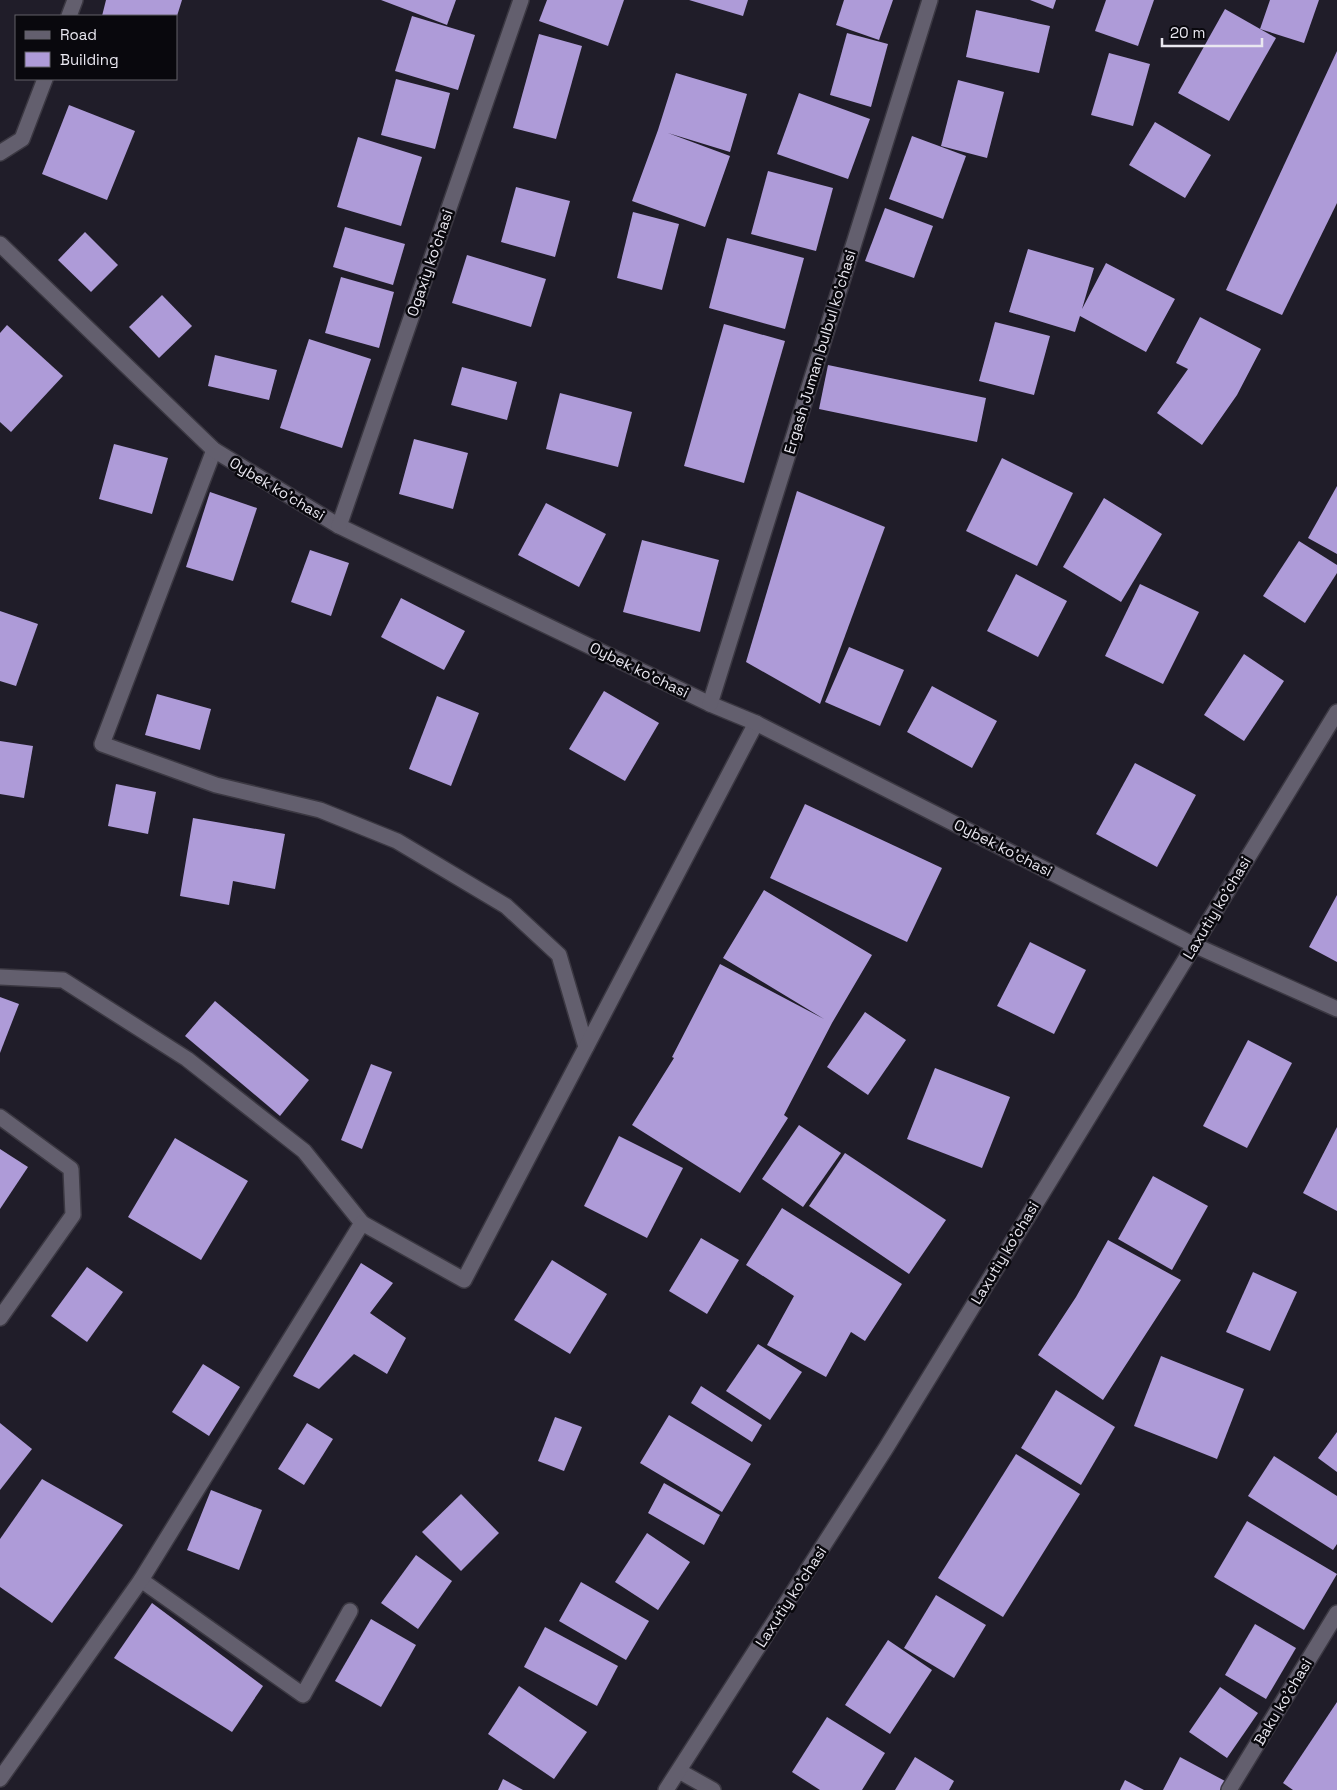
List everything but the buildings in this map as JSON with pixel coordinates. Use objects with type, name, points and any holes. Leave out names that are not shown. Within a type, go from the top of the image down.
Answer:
[{"type":"street","points":[[69,15],[75,0]]},
{"type":"street","name":"Ogaxiy ko'chasi","points":[[339,526],[521,0]]},
{"type":"street","name":"Ergash Juman bulbul ko'chasi","points":[[710,704],[930,0]]},
{"type":"street","points":[[0,153],[22,140],[45,80]]},
{"type":"street","name":"Oybek ko'chasi","points":[[0,244],[214,450],[339,526],[710,704],[756,723],[1194,945],[1337,1009]]},
{"type":"street","points":[[214,450],[102,744],[216,786],[320,810],[397,841],[506,906],[560,955],[586,1047]]},
{"type":"street","name":"Laxutiy ko'chasi","points":[[666,1790],[886,1448],[1337,712]]},
{"type":"street","points":[[0,977],[63,980],[187,1059],[304,1151],[362,1223],[464,1280],[756,723]]},
{"type":"street","points":[[0,1117],[71,1169],[73,1215],[0,1318]]},
{"type":"street","points":[[0,1779],[141,1580],[362,1223]]},
{"type":"street","points":[[141,1580],[303,1695],[350,1610]]},
{"type":"street","name":"Baku ko'chasi","points":[[1229,1790],[1337,1614]]},
{"type":"street","points":[[679,1771],[713,1790]]}]
